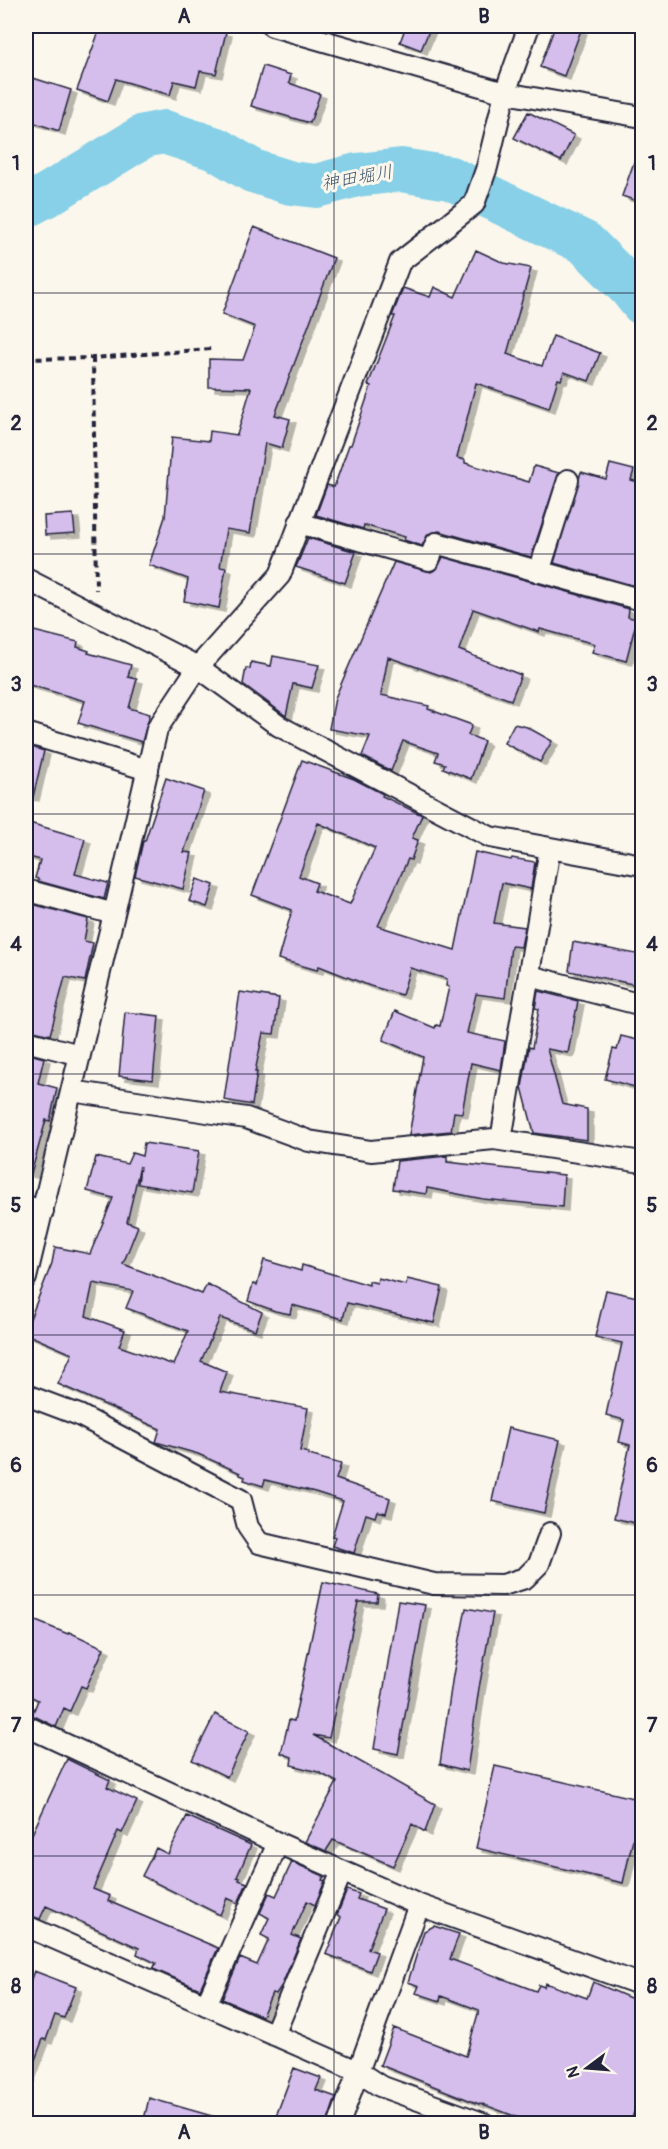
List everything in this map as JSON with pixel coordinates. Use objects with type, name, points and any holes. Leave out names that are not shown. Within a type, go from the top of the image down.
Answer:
[{"type":"street","points":[[272,26],[505,93],[642,117]]},
{"type":"street","points":[[26,1278],[34,1209],[72,1091],[157,729],[198,667],[280,575],[400,262],[474,204],[487,167],[505,93],[529,26]]},
{"type":"street","points":[[539,572],[568,480]]},
{"type":"street","points":[[300,523],[429,560],[436,543],[642,600]]},
{"type":"street","points":[[26,579],[198,667],[279,726],[490,837],[642,866]]},
{"type":"street","points":[[26,733],[148,770]]},
{"type":"street","points":[[501,1140],[550,848]]},
{"type":"street","points":[[26,890],[114,914]]},
{"type":"street","points":[[530,976],[642,1005]]},
{"type":"street","points":[[26,1041],[80,1055]]},
{"type":"street","points":[[72,1091],[246,1118],[309,1141],[371,1151],[494,1139],[642,1162]]},
{"type":"street","points":[[26,1395],[79,1415],[241,1500],[248,1527],[259,1543],[434,1584],[503,1585],[525,1578],[539,1564],[550,1533]]},
{"type":"street","points":[[26,1726],[278,1843],[419,1905],[642,1985]]},
{"type":"street","points":[[206,2005],[278,1843]]},
{"type":"street","points":[[274,2035],[342,1871]]},
{"type":"street","points":[[339,2124],[419,1905]]},
{"type":"street","points":[[26,1926],[357,2071],[380,2086],[485,2124]]},
{"type":"path","points":[[26,359],[93,358],[211,349]]},
{"type":"path","points":[[93,358],[97,615]]},
{"type":"building","points":[[101,26],[191,26],[226,32],[216,74],[200,71],[196,86],[174,81],[170,95],[116,79],[108,101],[77,90]]},
{"type":"building","points":[[406,26],[431,26],[421,50],[400,42]]},
{"type":"building","points":[[555,26],[567,26],[581,30],[564,76],[540,67]]},
{"type":"building","points":[[263,66],[291,75],[289,83],[320,94],[310,123],[251,106]]},
{"type":"building","points":[[33,78],[71,90],[59,131],[26,120],[26,103]]},
{"type":"building","points":[[528,112],[574,135],[561,161],[514,138]]},
{"type":"building","points":[[640,145],[642,146],[642,203],[622,196]]},
{"type":"building","points":[[254,227],[334,258],[275,415],[290,419],[282,448],[265,443],[250,533],[226,529],[220,567],[226,568],[219,608],[184,601],[188,579],[149,565],[165,517],[172,437],[209,441],[210,431],[237,435],[251,388],[209,387],[209,359],[243,360],[255,327],[222,314]]},
{"type":"building","points":[[476,250],[504,263],[531,268],[507,354],[542,366],[553,336],[600,353],[589,381],[564,372],[561,380],[558,379],[549,408],[476,383],[457,458],[465,460],[465,463],[529,482],[534,466],[559,473],[531,557],[439,531],[428,534],[422,546],[404,540],[405,537],[364,525],[363,529],[316,515],[327,485],[334,487],[349,445],[351,445],[371,386],[368,385],[395,316],[392,316],[403,288],[430,297],[434,287],[455,297]]},
{"type":"building","points":[[610,464],[634,470],[631,480],[642,483],[642,568],[640,581],[636,579],[635,586],[554,563],[581,472],[606,479]]},
{"type":"building","points":[[73,514],[75,533],[45,535],[44,516]]},
{"type":"building","points":[[308,538],[356,552],[345,583],[296,567]]},
{"type":"building","points":[[443,557],[629,609],[628,617],[637,619],[626,661],[592,652],[595,644],[540,629],[539,632],[473,609],[459,650],[521,675],[511,700],[388,657],[381,695],[429,706],[428,709],[472,725],[468,735],[484,741],[471,779],[443,768],[445,764],[435,761],[438,753],[403,741],[391,771],[362,756],[370,736],[329,729],[335,698],[394,562],[431,572],[437,569]]},
{"type":"building","points":[[26,629],[78,642],[77,647],[89,651],[88,653],[131,665],[128,677],[137,679],[129,708],[150,714],[142,742],[78,723],[85,701],[26,684]]},
{"type":"building","points":[[273,656],[319,665],[312,688],[293,684],[286,716],[243,684],[246,668],[250,669],[251,662],[271,666]]},
{"type":"building","points":[[514,724],[527,727],[552,741],[540,762],[504,743]]},
{"type":"building","points":[[26,745],[44,751],[33,797],[26,796]]},
{"type":"building","points":[[302,760],[354,779],[383,794],[382,796],[422,815],[412,838],[418,840],[411,860],[408,859],[378,926],[455,950],[475,852],[511,860],[512,858],[535,862],[531,889],[502,883],[494,923],[525,927],[521,947],[511,946],[505,998],[476,994],[467,1033],[505,1041],[501,1070],[471,1063],[462,1113],[454,1112],[451,1131],[409,1135],[423,1057],[383,1040],[395,1011],[435,1028],[436,1025],[440,1026],[449,987],[446,986],[447,979],[410,968],[402,995],[370,986],[319,966],[317,970],[278,959],[292,910],[252,895]],"holes":[[[318,823],[375,848],[350,904],[314,891],[317,883],[299,876]]]},
{"type":"building","points":[[166,778],[204,791],[184,852],[192,853],[183,889],[135,876],[143,841],[145,841]]},
{"type":"building","points":[[26,822],[85,839],[75,874],[108,883],[104,899],[38,881],[35,878],[40,860],[26,856]]},
{"type":"building","points":[[197,879],[214,885],[207,907],[189,901]]},
{"type":"building","points":[[32,904],[88,919],[84,941],[93,943],[85,981],[65,977],[50,1035],[26,1029],[26,929]]},
{"type":"building","points":[[573,942],[642,955],[642,986],[569,971]]},
{"type":"building","points":[[538,991],[578,1001],[568,1053],[547,1049],[562,1104],[587,1109],[587,1140],[534,1133],[522,1087],[539,1009],[535,1008]]},
{"type":"building","points":[[240,992],[279,998],[274,1034],[263,1033],[255,1072],[257,1072],[252,1105],[224,1100]]},
{"type":"building","points":[[125,1012],[159,1016],[153,1080],[119,1076]]},
{"type":"building","points":[[621,1036],[642,1041],[642,1089],[605,1079],[613,1049],[617,1050]]},
{"type":"building","points":[[26,1053],[44,1058],[38,1083],[57,1088],[50,1121],[46,1120],[31,1174],[26,1173]]},
{"type":"building","points":[[144,1143],[199,1151],[192,1193],[138,1184],[140,1166],[127,1222],[138,1226],[123,1264],[202,1294],[207,1284],[262,1312],[255,1330],[220,1318],[201,1361],[227,1372],[220,1392],[308,1408],[300,1451],[341,1464],[336,1479],[390,1498],[386,1513],[377,1511],[375,1517],[366,1514],[354,1553],[332,1546],[335,1537],[332,1536],[343,1501],[265,1480],[263,1486],[244,1480],[245,1477],[240,1473],[198,1454],[156,1442],[160,1429],[58,1384],[72,1354],[26,1334],[52,1263],[55,1247],[90,1254],[113,1198],[87,1191],[96,1157],[127,1164],[132,1153],[142,1156]],"holes":[[[93,1283],[133,1291],[126,1308],[188,1331],[174,1365],[119,1346],[125,1330],[86,1316]]]},
{"type":"building","points":[[447,1156],[447,1162],[564,1175],[562,1207],[483,1199],[427,1188],[426,1194],[393,1189],[397,1161]]},
{"type":"building","points":[[264,1260],[301,1271],[302,1265],[369,1285],[369,1281],[377,1283],[378,1278],[406,1285],[407,1279],[442,1287],[434,1323],[347,1303],[343,1319],[292,1305],[290,1314],[248,1301],[253,1284],[257,1285]]},
{"type":"building","points":[[606,1290],[642,1298],[642,1525],[614,1518],[630,1445],[619,1442],[624,1420],[606,1415],[622,1343],[595,1337]]},
{"type":"building","points":[[508,1428],[560,1440],[544,1513],[492,1501]]},
{"type":"building","points":[[323,1582],[378,1594],[377,1602],[358,1602],[329,1738],[313,1735],[435,1804],[425,1832],[412,1824],[393,1866],[333,1840],[326,1851],[305,1842],[337,1782],[318,1772],[291,1765],[292,1757],[281,1753],[289,1720],[294,1721]]},
{"type":"building","points":[[398,1601],[425,1605],[398,1754],[374,1749]]},
{"type":"building","points":[[466,1608],[493,1613],[467,1771],[440,1764],[453,1675]]},
{"type":"building","points":[[26,1617],[68,1634],[69,1632],[104,1648],[86,1688],[81,1686],[70,1711],[64,1708],[56,1727],[32,1715],[38,1700],[26,1694]]},
{"type":"building","points":[[215,1714],[249,1731],[227,1777],[192,1760]]},
{"type":"building","points":[[67,1759],[110,1780],[107,1787],[137,1801],[122,1833],[118,1831],[93,1889],[110,1896],[108,1901],[218,1948],[200,1989],[153,1969],[156,1963],[137,1954],[139,1948],[46,1906],[40,1919],[26,1914],[26,1847]]},
{"type":"building","points":[[495,1766],[642,1800],[623,1883],[476,1848]]},
{"type":"building","points":[[187,1816],[251,1845],[237,1877],[247,1883],[238,1903],[227,1898],[220,1915],[142,1876],[156,1848],[168,1854]]},
{"type":"building","points":[[292,1862],[324,1876],[322,1880],[325,1881],[315,1905],[307,1901],[292,1935],[301,1939],[282,1985],[276,1994],[272,1993],[262,2016],[222,1999],[240,1958],[257,1965],[269,1939],[261,1935],[269,1918],[260,1913],[269,1893],[276,1896]]},
{"type":"building","points":[[347,1890],[359,1894],[357,1899],[384,1909],[368,1949],[377,1952],[370,1971],[326,1954],[341,1917],[337,1915]]},
{"type":"building","points":[[434,1926],[459,1934],[450,1959],[536,1991],[539,1985],[544,1987],[545,1983],[587,1998],[593,1982],[642,2003],[642,2089],[630,2124],[535,2124],[380,2065],[394,2028],[466,2056],[479,2010],[441,1996],[440,2001],[416,1993],[419,1986],[408,1982],[424,1931]]},
{"type":"building","points":[[34,1971],[76,1987],[64,2018],[55,2015],[46,2040],[43,2039],[26,2081],[26,1992]]},
{"type":"building","points":[[294,2068],[321,2078],[316,2090],[336,2097],[327,2124],[273,2124]]},
{"type":"building","points":[[149,2098],[219,2118],[218,2124],[143,2124]]},
{"type":"waterway","name":"神田堀川","points":[[26,206],[144,136],[164,132],[216,149],[253,171],[291,183],[316,186],[357,175],[401,170],[450,178],[585,243],[642,303]]}]
